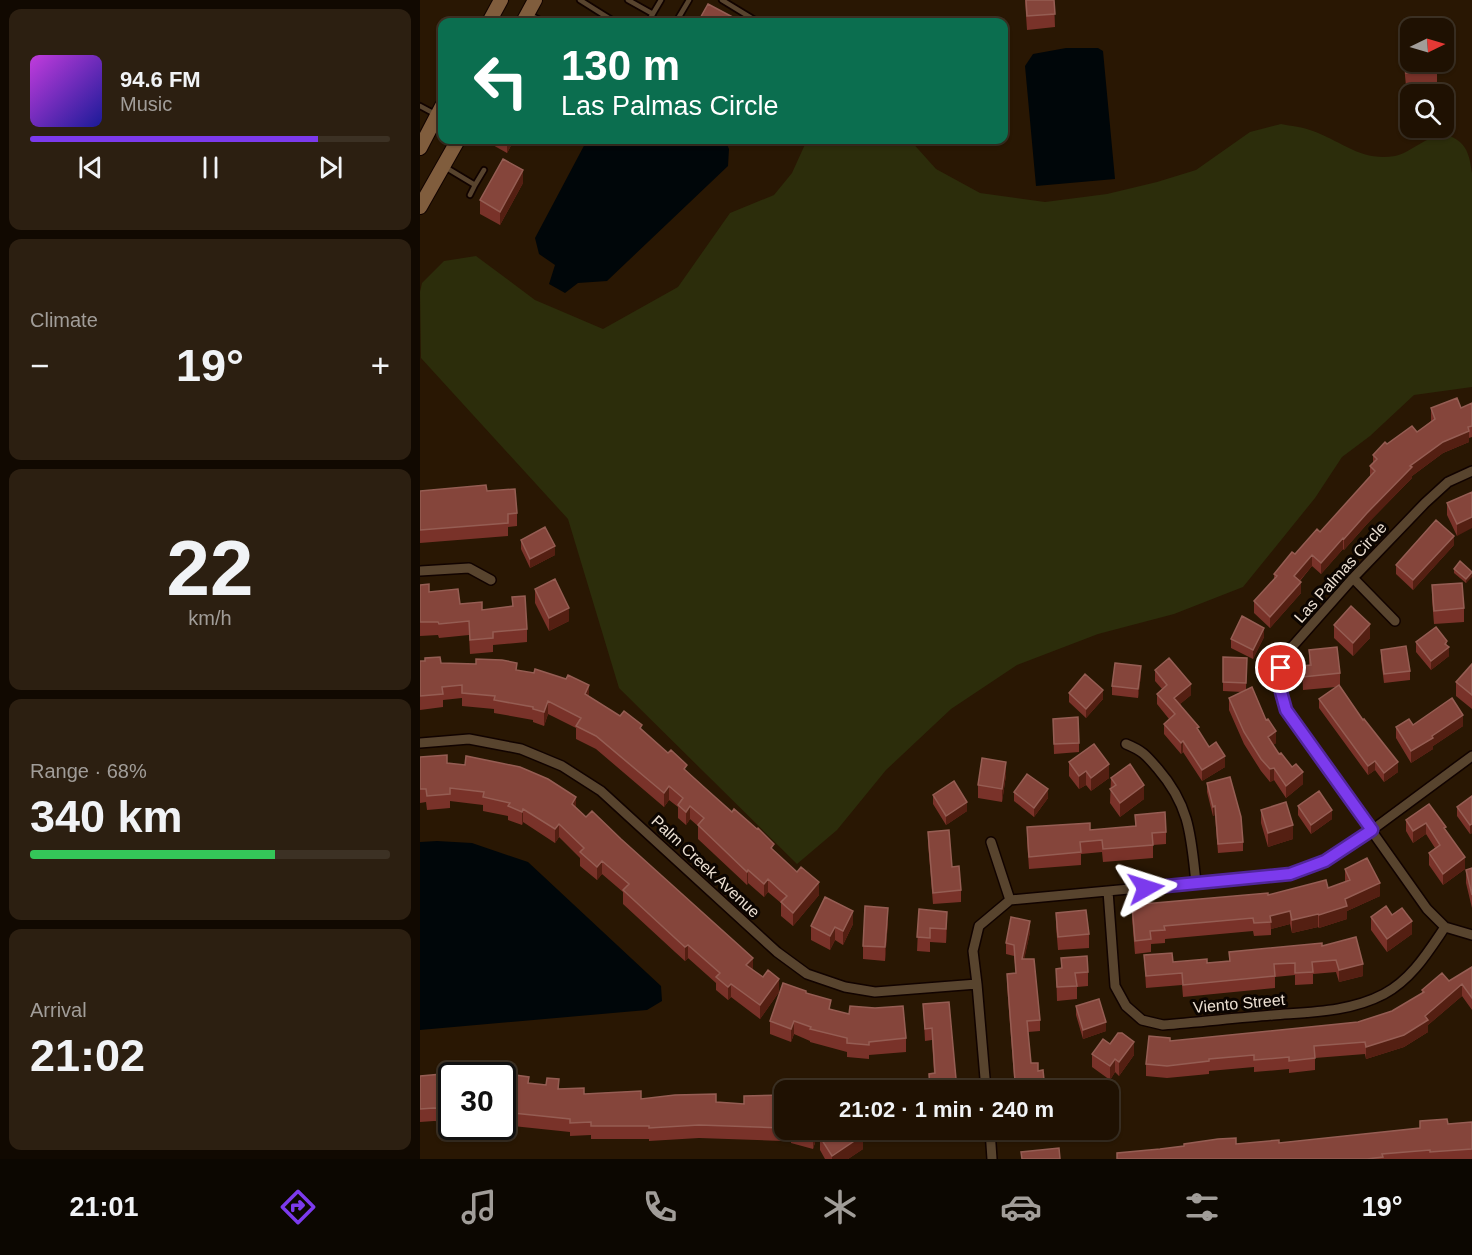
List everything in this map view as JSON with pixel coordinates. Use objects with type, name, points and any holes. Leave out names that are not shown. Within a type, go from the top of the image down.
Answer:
[{"type":"street","points":[[491,18],[501,0]]},
{"type":"street","points":[[525,18],[535,0]]},
{"type":"street","points":[[420,148],[438,118]]},
{"type":"street","points":[[420,207],[456,144]]},
{"type":"street","name":"Las Palmas Circle","points":[[1445,927],[1427,909],[1286,710],[1278,681],[1284,656],[1353,578],[1425,502],[1448,482],[1472,471]]},
{"type":"street","points":[[420,571],[469,568],[491,580]]},
{"type":"street","points":[[1353,578],[1395,621]]},
{"type":"street","name":"Palm Creek Avenue","points":[[420,743],[469,739],[521,749],[562,766],[601,791],[777,952],[807,974],[845,987],[875,992],[977,984]]},
{"type":"street","points":[[1126,744],[1143,751],[1172,785],[1183,806],[1191,840],[1196,883]]},
{"type":"street","points":[[985,1080],[973,951],[979,926],[1010,900],[1290,874],[1325,861],[1372,830],[1472,756]]},
{"type":"street","points":[[991,842],[1010,900]]},
{"type":"street","name":"Viento Street","points":[[1108,891],[1115,986],[1126,1006],[1142,1020],[1163,1025],[1326,1011],[1357,1006],[1384,994],[1404,980],[1426,956],[1445,927]]},
{"type":"street","points":[[1445,927],[1472,935]]},
{"type":"street","points":[[991,1140],[992,1159]]},
{"type":"lane","points":[[580,0],[609,18]]},
{"type":"lane","points":[[628,0],[653,14]]},
{"type":"lane","points":[[650,18],[661,0]]},
{"type":"lane","points":[[678,18],[689,0]]},
{"type":"lane","points":[[722,0],[751,18]]},
{"type":"lane","points":[[420,106],[438,112]]},
{"type":"lane","points":[[443,166],[476,185]]},
{"type":"lane","points":[[470,195],[484,170]]},
{"type":"shaded area","points":[[1066,48],[1098,48],[1103,51],[1115,179],[1036,186],[1025,66],[1033,54]]},
{"type":"shaded area","points":[[1281,124],[1309,130],[1352,150],[1372,156],[1402,154],[1432,138],[1454,138],[1459,141],[1465,148],[1472,173],[1472,387],[1414,395],[1370,436],[1342,457],[1315,498],[1243,587],[1174,614],[1098,634],[1017,665],[951,709],[886,770],[837,830],[797,864],[619,688],[568,519],[421,358],[420,292],[422,283],[444,261],[476,256],[535,300],[603,329],[678,287],[730,213],[774,195],[792,173],[805,144],[914,144],[936,169],[980,193],[1045,202],[1107,194],[1196,170],[1250,132]]},
{"type":"shaded area","points":[[585,144],[727,144],[729,149],[728,166],[607,281],[578,283],[565,293],[549,284],[555,265],[539,254],[535,238]]},
{"type":"shaded area","points":[[420,842],[472,843],[528,862],[661,986],[662,1001],[647,1010],[420,1030]]},
{"type":"building","points":[[1026,0],[1054,0],[1055,14],[1027,16]]},
{"type":"building","points":[[708,4],[734,18],[700,18]]},
{"type":"building","points":[[503,159],[523,170],[500,212],[480,200]]},
{"type":"building","points":[[1457,398],[1461,408],[1472,403],[1472,426],[1468,427],[1469,431],[1443,442],[1410,466],[1412,467],[1321,563],[1312,555],[1294,576],[1301,582],[1270,617],[1254,601],[1277,576],[1274,574],[1292,552],[1295,554],[1317,529],[1320,532],[1375,471],[1370,466],[1377,459],[1373,455],[1385,442],[1387,444],[1412,426],[1417,432],[1435,419],[1431,408]]},
{"type":"building","points":[[486,485],[487,491],[515,489],[517,513],[508,514],[508,523],[420,530],[420,491]]},
{"type":"building","points":[[1472,492],[1472,517],[1457,524],[1447,503]]},
{"type":"building","points":[[1436,520],[1454,536],[1413,580],[1396,565]]},
{"type":"building","points":[[545,527],[555,546],[530,559],[521,540]]},
{"type":"building","points":[[1460,561],[1472,572],[1466,579],[1454,569]]},
{"type":"building","points":[[555,579],[569,608],[549,618],[535,589]]},
{"type":"building","points":[[1462,583],[1464,608],[1434,611],[1432,585]]},
{"type":"building","points":[[429,584],[429,592],[458,589],[460,604],[482,602],[482,610],[513,606],[512,597],[525,596],[527,629],[493,632],[493,638],[470,640],[469,621],[439,624],[438,622],[420,622],[420,585]]},
{"type":"building","points":[[1351,606],[1370,624],[1353,643],[1334,625]]},
{"type":"building","points":[[1242,616],[1264,628],[1253,650],[1231,639]]},
{"type":"building","points":[[1436,627],[1449,647],[1431,661],[1416,642]]},
{"type":"building","points":[[1406,646],[1410,671],[1384,674],[1381,650]]},
{"type":"building","points":[[1337,647],[1340,673],[1303,677],[1302,666],[1311,665],[1309,650]]},
{"type":"building","points":[[440,657],[441,663],[476,664],[476,659],[502,660],[517,663],[516,670],[534,673],[535,669],[566,679],[568,675],[589,685],[585,694],[620,716],[624,711],[642,725],[640,728],[668,753],[671,750],[687,765],[684,769],[732,812],[734,809],[758,828],[774,844],[771,848],[797,872],[801,867],[819,882],[793,913],[781,902],[787,896],[768,879],[764,884],[748,870],[747,872],[698,825],[704,818],[690,806],[686,812],[678,805],[683,798],[669,786],[664,793],[596,736],[576,726],[581,718],[548,701],[544,712],[533,709],[533,707],[494,700],[495,696],[462,693],[462,685],[442,687],[443,694],[420,696],[420,661],[425,661],[425,658]]},
{"type":"building","points":[[1223,657],[1247,658],[1246,683],[1223,682]]},
{"type":"building","points":[[1169,658],[1191,684],[1174,698],[1199,727],[1197,728],[1209,747],[1216,742],[1225,756],[1202,770],[1183,741],[1181,743],[1164,724],[1175,714],[1157,694],[1167,685],[1155,670]]},
{"type":"building","points":[[1115,663],[1141,666],[1138,689],[1112,686]]},
{"type":"building","points":[[1472,664],[1472,695],[1456,682]]},
{"type":"building","points":[[1085,674],[1103,690],[1086,709],[1069,693]]},
{"type":"building","points":[[1339,685],[1363,720],[1398,762],[1384,773],[1375,761],[1368,766],[1319,699]]},
{"type":"building","points":[[1252,687],[1266,720],[1268,719],[1276,731],[1268,737],[1279,754],[1281,753],[1292,767],[1296,764],[1303,772],[1286,786],[1274,768],[1270,769],[1261,759],[1244,732],[1229,698]]},
{"type":"building","points":[[1452,698],[1463,715],[1432,736],[1433,738],[1411,751],[1396,727],[1409,719],[1413,725]]},
{"type":"building","points":[[1078,717],[1079,743],[1054,744],[1053,719]]},
{"type":"building","points":[[1094,744],[1109,764],[1091,778],[1086,771],[1079,776],[1069,762]]},
{"type":"building","points":[[447,755],[447,763],[465,765],[466,756],[520,767],[548,779],[576,797],[572,804],[586,817],[592,811],[753,958],[746,965],[763,977],[768,970],[779,979],[760,1005],[731,984],[728,987],[716,977],[720,973],[688,945],[685,947],[623,890],[629,884],[602,861],[597,867],[580,852],[584,848],[559,824],[555,829],[523,809],[522,812],[508,806],[510,803],[483,797],[484,792],[450,788],[450,794],[427,796],[426,789],[420,789],[420,757]]},
{"type":"building","points":[[982,758],[1006,762],[1002,789],[978,785]]},
{"type":"building","points":[[1130,764],[1144,785],[1120,803],[1110,789],[1116,785],[1111,778]]},
{"type":"building","points":[[1027,774],[1048,789],[1034,808],[1014,792]]},
{"type":"building","points":[[1230,777],[1241,817],[1243,842],[1218,844],[1215,806],[1213,807],[1207,783]]},
{"type":"building","points":[[954,781],[967,802],[946,816],[933,795]]},
{"type":"building","points":[[1319,791],[1332,810],[1311,825],[1298,806]]},
{"type":"building","points":[[1472,796],[1472,824],[1470,825],[1457,807]]},
{"type":"building","points":[[1286,802],[1293,825],[1268,833],[1261,810]]},
{"type":"building","points":[[1429,804],[1465,857],[1443,874],[1429,853],[1440,845],[1426,823],[1413,831],[1406,820]]},
{"type":"building","points":[[1165,812],[1166,832],[1152,833],[1153,845],[1103,849],[1102,840],[1080,842],[1081,852],[1029,857],[1027,827],[1090,823],[1090,830],[1136,826],[1135,815]]},
{"type":"building","points":[[949,830],[952,867],[959,866],[961,890],[933,893],[928,832]]},
{"type":"building","points":[[1367,858],[1380,883],[1345,899],[1347,906],[1319,915],[1292,920],[1290,911],[1270,916],[1271,922],[1254,923],[1253,918],[1164,926],[1165,930],[1150,931],[1151,939],[1135,941],[1132,905],[1268,893],[1268,895],[1326,880],[1328,888],[1350,880],[1345,869]]},
{"type":"building","points":[[1472,868],[1472,895],[1466,870]]},
{"type":"building","points":[[825,897],[853,911],[843,931],[835,927],[830,936],[811,926]]},
{"type":"building","points":[[865,906],[888,908],[885,947],[863,946]]},
{"type":"building","points":[[1386,906],[1392,915],[1402,908],[1412,921],[1387,939],[1371,917]]},
{"type":"building","points":[[919,909],[947,912],[946,929],[930,928],[930,938],[917,937]]},
{"type":"building","points":[[1086,910],[1089,934],[1058,937],[1056,913]]},
{"type":"building","points":[[1011,917],[1030,921],[1022,959],[1034,959],[1040,1020],[1027,1021],[1031,1063],[1038,1063],[1038,1071],[1043,1070],[1044,1080],[1015,1080],[1007,974],[1016,973],[1014,945],[1006,943]]},
{"type":"building","points":[[1356,937],[1363,964],[1339,970],[1336,960],[1312,962],[1313,972],[1295,973],[1295,963],[1274,964],[1275,976],[1183,985],[1182,973],[1146,976],[1144,955],[1172,953],[1173,962],[1207,959],[1207,963],[1230,961],[1229,952],[1322,943],[1322,946]]},
{"type":"building","points":[[1087,956],[1088,972],[1075,973],[1077,986],[1057,987],[1056,969],[1062,968],[1061,958]]},
{"type":"building","points":[[1472,967],[1472,998],[1462,984],[1425,1016],[1428,1020],[1404,1035],[1366,1047],[1365,1042],[1314,1046],[1315,1058],[1289,1061],[1289,1057],[1254,1060],[1254,1055],[1167,1066],[1146,1064],[1149,1036],[1170,1038],[1170,1041],[1358,1022],[1392,1011],[1424,992],[1422,990],[1442,973],[1449,981]]},
{"type":"building","points":[[783,983],[831,1000],[829,1009],[849,1014],[850,1006],[875,1008],[903,1006],[906,1038],[869,1042],[869,1045],[847,1043],[847,1038],[810,1029],[811,1027],[794,1021],[791,1029],[770,1021]]},
{"type":"building","points":[[1099,999],[1106,1022],[1083,1030],[1076,1006]]},
{"type":"building","points":[[949,1002],[956,1080],[929,1080],[929,1074],[935,1073],[932,1028],[925,1029],[923,1004]]},
{"type":"building","points":[[1118,1033],[1122,1033],[1134,1042],[1119,1062],[1115,1059],[1110,1066],[1092,1054],[1103,1039],[1110,1044]]},
{"type":"building","points":[[438,1074],[438,1108],[420,1109],[420,1076]]},
{"type":"building","points":[[516,1075],[529,1077],[528,1083],[546,1085],[547,1078],[559,1079],[558,1089],[584,1088],[584,1094],[641,1091],[641,1099],[716,1094],[716,1102],[744,1104],[744,1096],[774,1095],[774,1128],[699,1125],[649,1128],[649,1126],[591,1126],[591,1122],[570,1123],[570,1119],[516,1113]]},
{"type":"building","points":[[1447,1119],[1448,1124],[1472,1122],[1472,1149],[1382,1154],[1383,1157],[1367,1159],[1117,1159],[1117,1153],[1184,1146],[1184,1144],[1218,1139],[1236,1138],[1236,1144],[1279,1140],[1279,1143],[1420,1128],[1420,1121]]},
{"type":"building","points":[[822,1140],[856,1140],[832,1156]]},
{"type":"building","points":[[1059,1148],[1060,1159],[1022,1159],[1021,1152]]},
{"type":"route","points":[[1146,888],[1290,874],[1325,861],[1372,830],[1286,710],[1278,681],[1281,668]]}]
